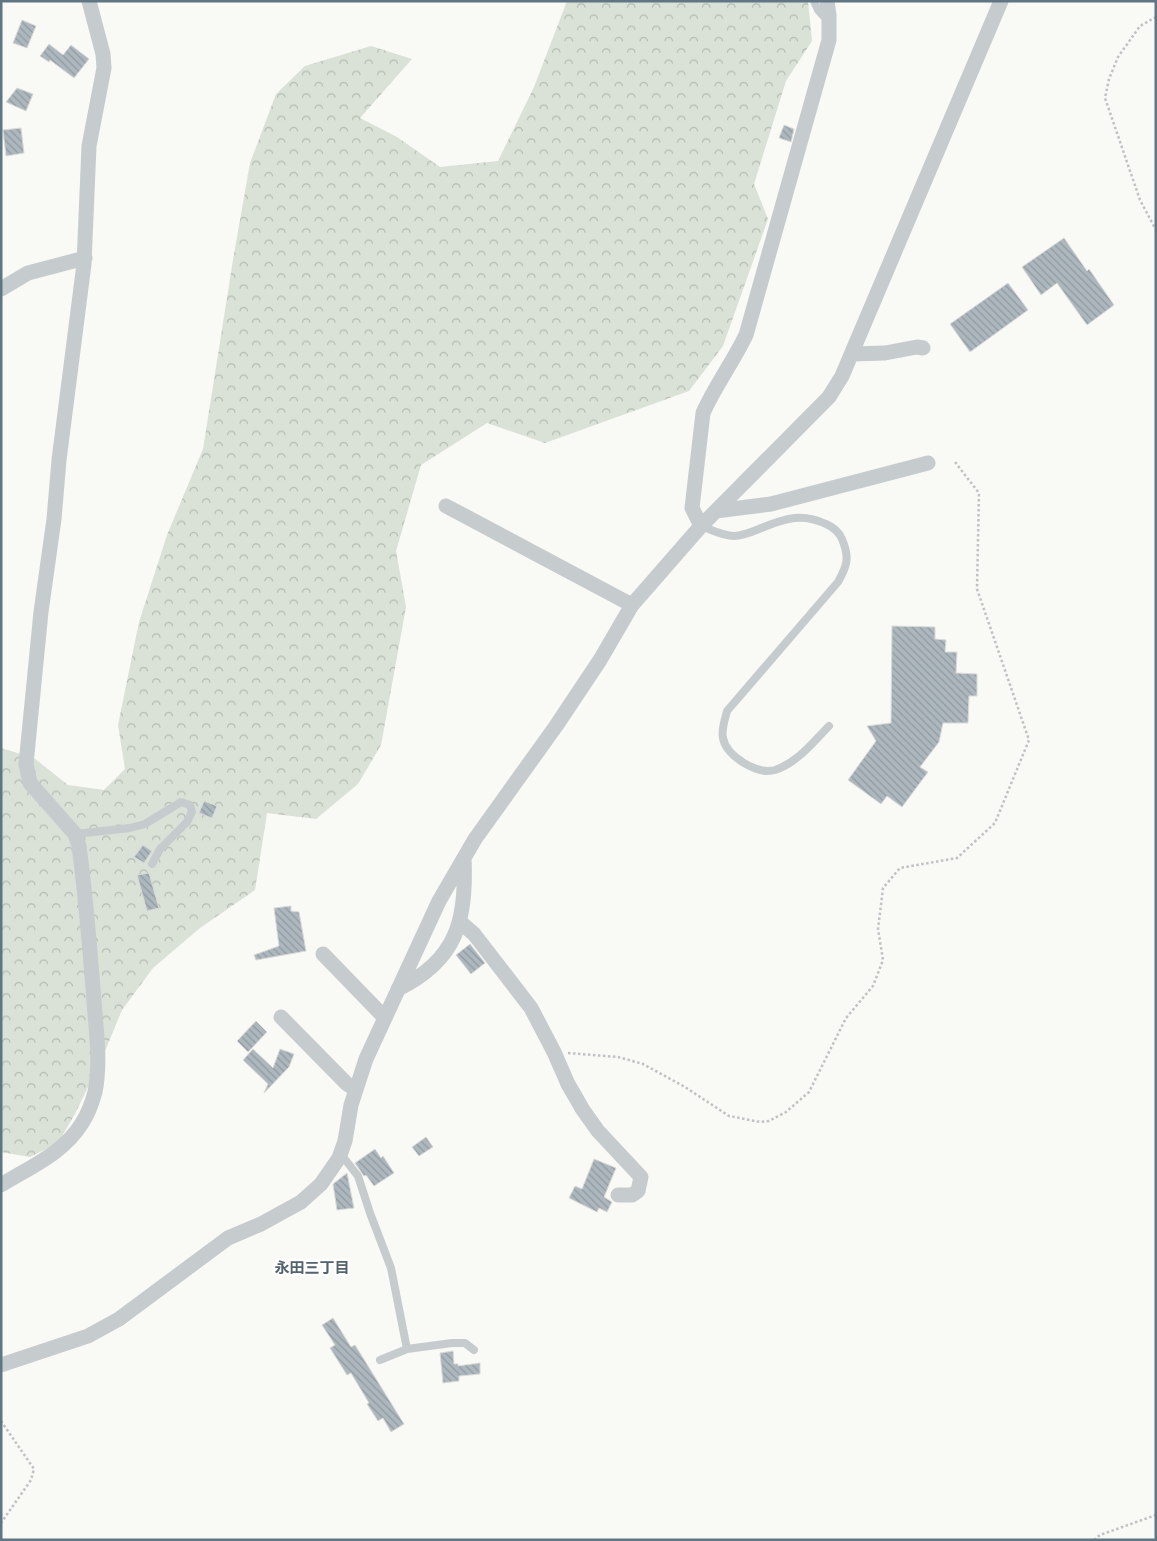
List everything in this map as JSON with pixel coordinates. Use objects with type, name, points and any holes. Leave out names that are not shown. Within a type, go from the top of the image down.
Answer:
[{"type":"street","points":[[1,1184],[30,1168],[70,1140],[82,1123],[91,1105],[95,1091],[97,1045],[84,879],[79,846],[75,834],[35,790],[27,776],[26,764],[40,621],[85,258],[89,146],[104,68],[103,54],[89,1]]},
{"type":"street","points":[[701,526],[692,508],[703,413],[709,398],[727,371],[746,335],[825,59],[829,40],[827,1]]},
{"type":"street","points":[[1,1365],[88,1336],[119,1319],[228,1238],[261,1224],[301,1202],[321,1184],[345,1141],[355,1089],[384,1018],[439,901],[475,839],[556,726],[600,660],[632,605],[701,526],[829,397],[842,376],[1001,1]]},
{"type":"street","points":[[1,289],[28,273],[85,258]]},
{"type":"street","points":[[852,354],[885,353],[917,346],[923,348]]},
{"type":"street","points":[[716,511],[772,504],[928,463]]},
{"type":"street","points":[[446,506],[632,605]]},
{"type":"street","points":[[398,989],[418,979],[444,955],[460,922],[464,907],[464,858]]},
{"type":"street","points":[[460,922],[474,934],[531,1008],[568,1084],[583,1110],[598,1131],[641,1177],[638,1192],[632,1195],[618,1195]]},
{"type":"street","points":[[323,954],[384,1018]]},
{"type":"street","points":[[281,1017],[347,1084],[355,1089]]},
{"type":"lane","points":[[814,1],[818,10],[829,22]]},
{"type":"lane","points":[[701,526],[735,536],[751,533],[801,516],[829,526],[840,534],[846,547],[848,560],[838,582],[727,711],[722,727],[723,739],[732,753],[742,763],[757,769],[774,770],[804,752],[829,726]]},
{"type":"lane","points":[[75,834],[130,828],[145,824],[181,802],[190,805],[192,812],[187,822],[160,849],[152,864]]},
{"type":"lane","points":[[340,1153],[358,1176],[391,1268],[407,1349]]},
{"type":"lane","points":[[380,1360],[407,1349],[459,1343],[465,1344],[474,1350]]},
{"type":"path","points":[[1156,17],[1140,26],[1118,57],[1109,80],[1105,98],[1140,200],[1156,230]]},
{"type":"path","points":[[554,1052],[618,1057],[643,1064],[685,1087],[729,1116],[760,1122],[769,1121],[786,1112],[809,1092],[846,1018],[873,986],[883,960],[878,929],[883,888],[900,868],[957,858],[995,824],[1029,740],[977,589],[979,493],[955,462]]},
{"type":"path","points":[[1,1421],[34,1468],[31,1480],[1,1523]]},
{"type":"path","points":[[1094,1540],[1100,1535],[1156,1515]]},
{"type":"green space","points":[[567,1],[808,1],[812,41],[786,81],[754,184],[768,219],[723,346],[689,391],[545,443],[487,423],[421,465],[396,551],[406,607],[381,745],[358,784],[316,819],[267,813],[255,890],[200,928],[153,968],[122,1010],[103,1056],[75,1114],[58,1143],[30,1157],[1,1152],[1,748],[34,758],[68,785],[104,790],[125,769],[118,725],[139,622],[167,535],[203,449],[250,163],[276,94],[305,66],[371,46],[412,59],[360,118],[397,137],[440,167],[498,161],[534,87]]},
{"type":"building","points":[[22,20],[36,26],[27,48],[13,43]]},
{"type":"building","points":[[49,44],[63,55],[71,45],[89,59],[74,78],[50,60],[49,62],[40,56]]},
{"type":"building","points":[[17,88],[33,94],[26,111],[6,102]]},
{"type":"building","points":[[784,125],[794,129],[791,142],[779,138]]},
{"type":"building","points":[[21,128],[24,153],[6,156],[3,130]]},
{"type":"building","points":[[1064,238],[1114,305],[1087,325],[1057,283],[1041,295],[1022,267]]},
{"type":"building","points":[[1008,283],[1028,310],[970,352],[950,324]]},
{"type":"building","points":[[892,626],[935,627],[935,639],[946,640],[945,652],[957,652],[956,673],[977,674],[977,696],[969,696],[968,723],[943,723],[939,742],[920,767],[928,772],[902,807],[887,796],[881,804],[848,780],[876,741],[867,726],[891,723]]},
{"type":"building","points":[[204,801],[217,806],[212,818],[199,813]]},
{"type":"building","points":[[143,845],[152,851],[144,863],[134,857]]},
{"type":"building","points":[[149,873],[159,908],[147,911],[137,875]]},
{"type":"building","points":[[291,906],[291,911],[299,912],[306,951],[256,960],[254,955],[279,946],[274,908]]},
{"type":"building","points":[[470,944],[485,963],[471,974],[456,955]]},
{"type":"building","points":[[256,1021],[267,1032],[248,1052],[237,1041]]},
{"type":"building","points":[[253,1049],[273,1068],[280,1049],[294,1054],[289,1067],[264,1093],[268,1084],[243,1060]]},
{"type":"building","points":[[426,1137],[433,1147],[419,1156],[412,1147]]},
{"type":"building","points":[[375,1149],[381,1158],[383,1156],[394,1173],[374,1186],[355,1163]]},
{"type":"building","points":[[594,1159],[616,1168],[604,1197],[612,1202],[607,1212],[599,1208],[597,1212],[569,1198],[575,1186],[582,1189]]},
{"type":"building","points":[[347,1173],[354,1208],[337,1210],[333,1184]]},
{"type":"building","points":[[333,1318],[351,1347],[355,1345],[404,1424],[391,1432],[383,1418],[378,1421],[351,1373],[347,1375],[330,1348],[335,1345],[322,1325]]},
{"type":"building","points":[[453,1351],[454,1364],[458,1364],[458,1366],[480,1363],[480,1374],[459,1376],[459,1381],[443,1383],[440,1353]]},
{"type":"district","name":"永田三丁目","points":[[312,1268]]}]
